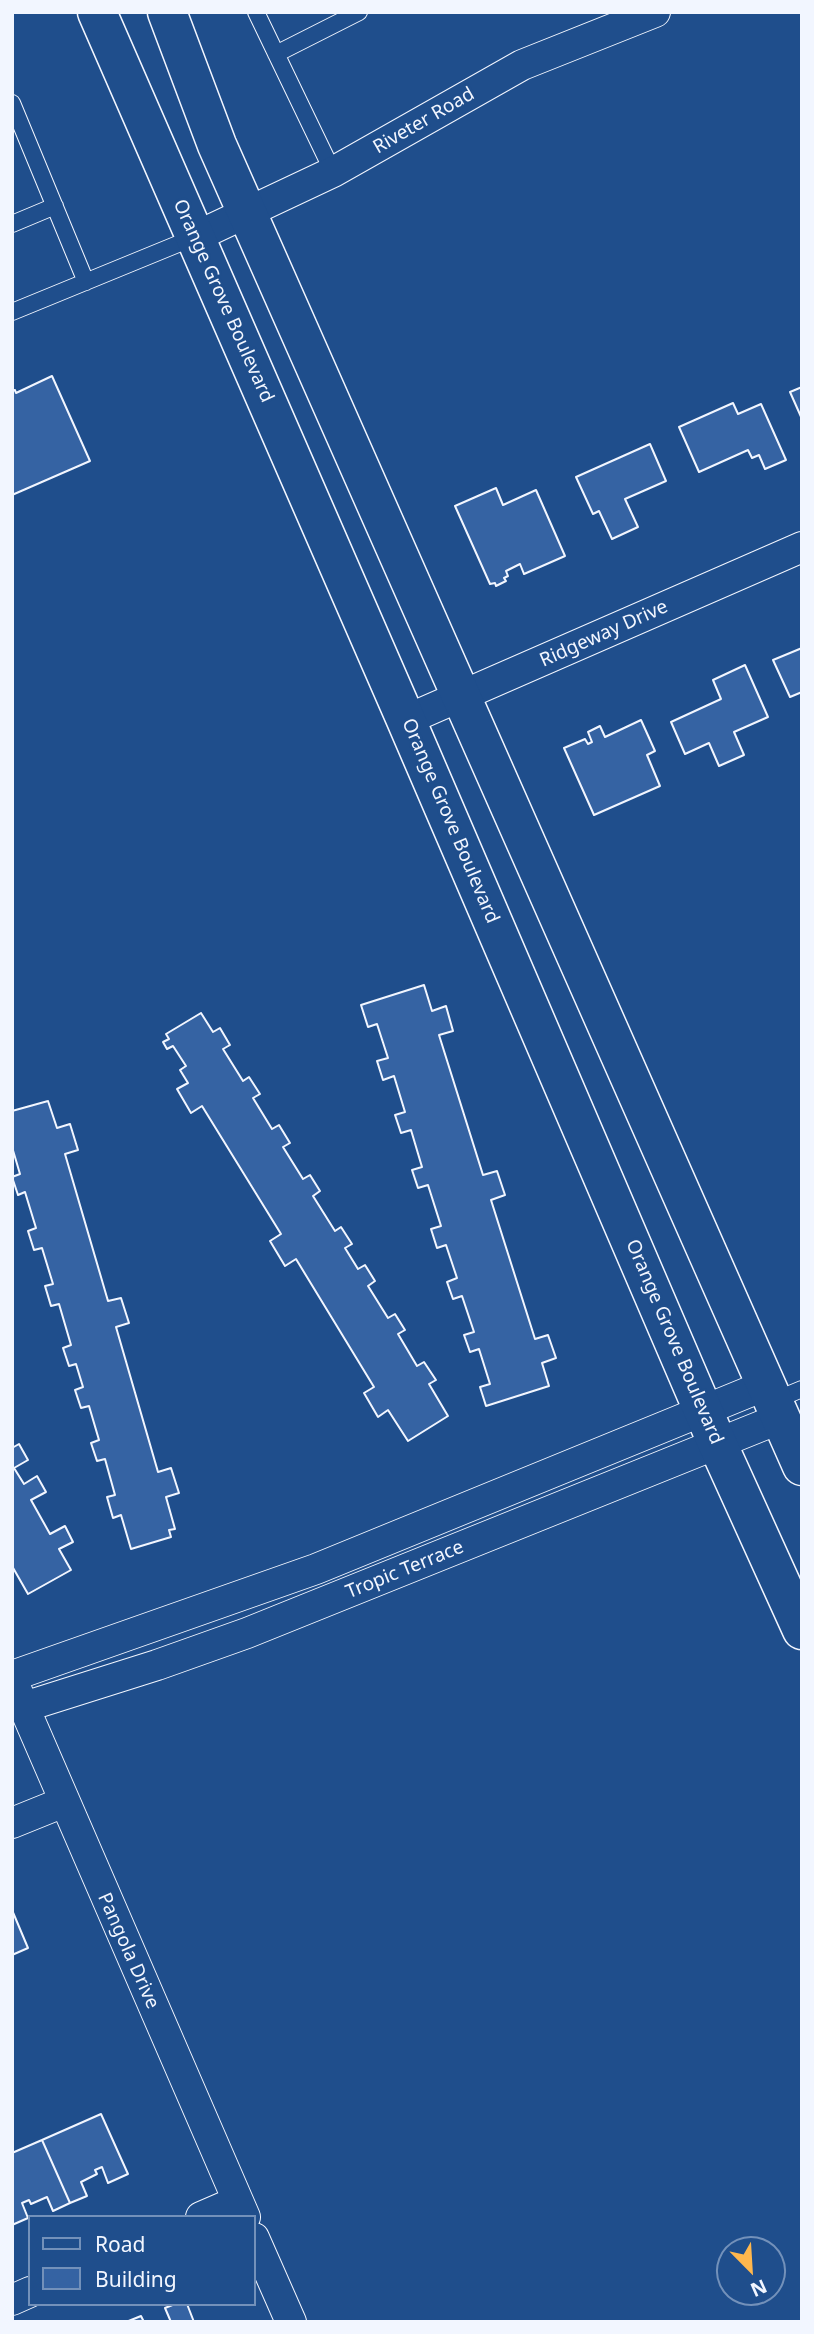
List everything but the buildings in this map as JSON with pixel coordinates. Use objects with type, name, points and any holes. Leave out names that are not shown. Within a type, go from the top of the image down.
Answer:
[{"type":"street","name":"Orange Grove Boulevard","points":[[97,12],[718,1445],[802,1630]]},
{"type":"street","points":[[167,12],[217,145],[461,696],[780,1398],[802,1466]]},
{"type":"street","name":"Riveter Road","points":[[195,237],[333,172],[522,65],[655,12]]},
{"type":"street","name":"Ridgeway Drive","points":[[406,720],[802,547]]},
{"type":"street","name":"Tropic Terrace","points":[[15,1688],[457,1513],[703,1410],[780,1398]]},
{"type":"street","name":"Tropic Terrace","points":[[15,1688],[247,1633],[718,1445],[780,1398]]},
{"type":"street","name":"Pangola Drive","points":[[15,1688],[241,2209]]},
{"type":"street","points":[[12,1823],[64,1802]]},
{"type":"street","points":[[211,2215],[241,2209]]},
{"type":"street","points":[[256,2243],[290,2322]]},
{"type":"street","points":[[12,2300],[28,2293]]},
{"type":"lane","points":[[256,12],[333,172]]},
{"type":"lane","points":[[276,54],[359,12]]},
{"type":"lane","points":[[12,103],[86,282]]},
{"type":"lane","points":[[12,224],[55,206]]},
{"type":"lane","points":[[12,312],[195,237]]}]
